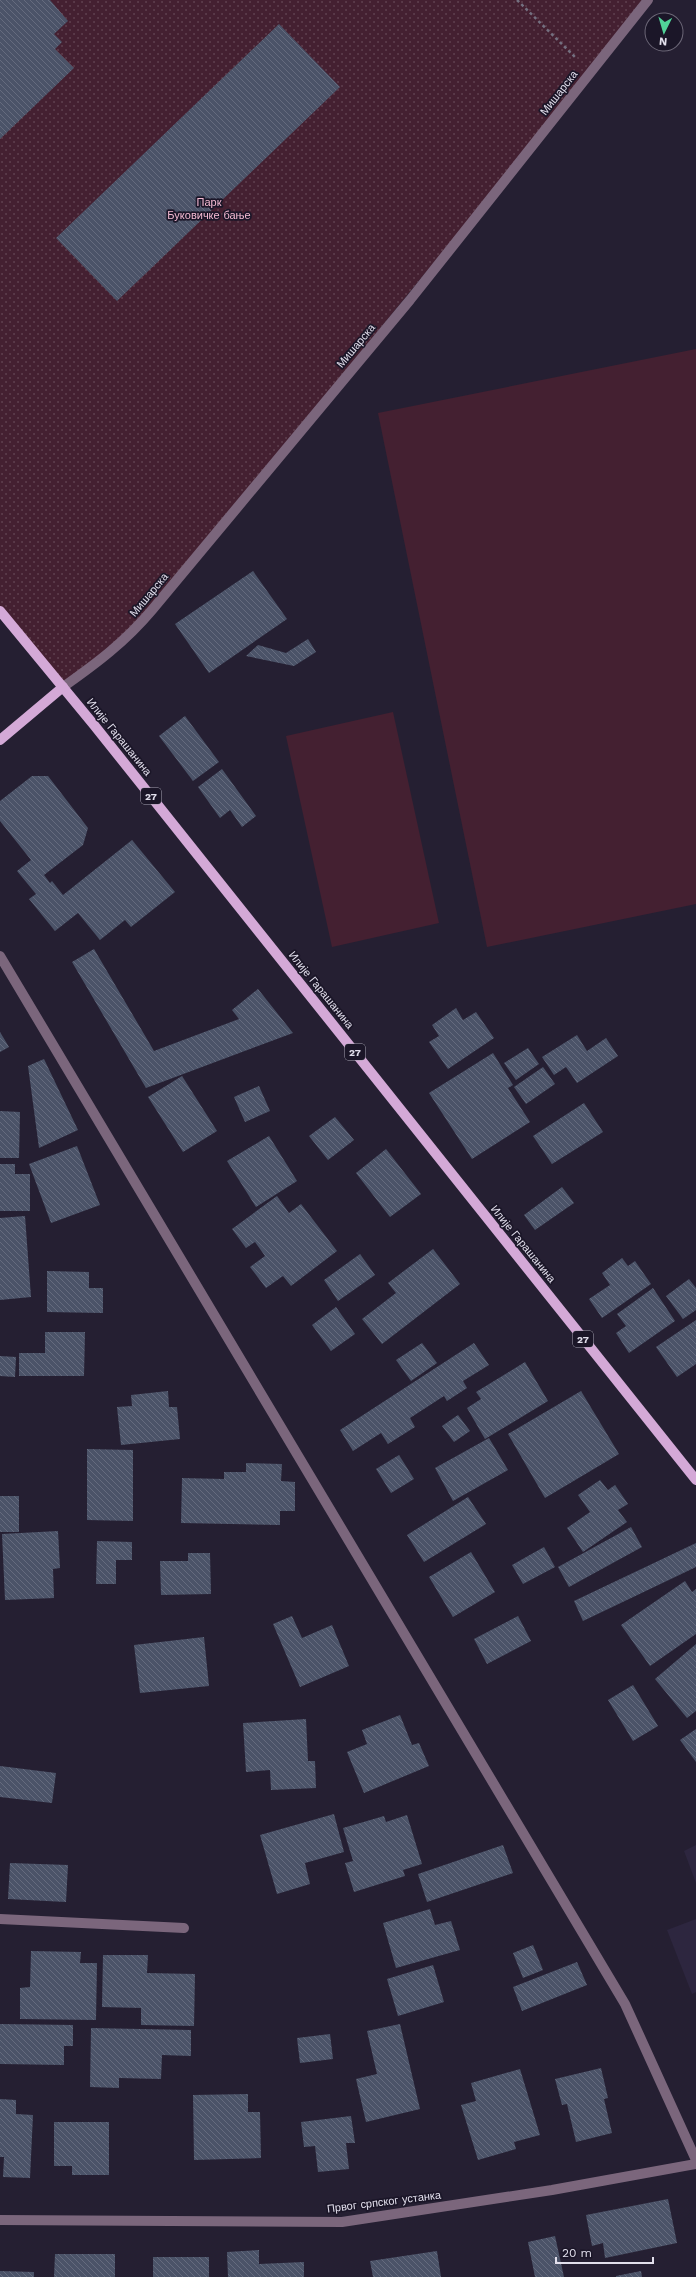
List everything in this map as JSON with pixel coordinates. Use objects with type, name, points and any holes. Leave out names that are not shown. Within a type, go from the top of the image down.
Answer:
[{"type":"main road","name":"Илије Гарашанина","points":[[0,611],[63,687],[696,1480]]},
{"type":"main road","points":[[0,740],[63,687]]},
{"type":"street","name":"Мишарска","points":[[63,687],[110,653],[129,636],[152,610],[405,306],[648,0]]},
{"type":"street","points":[[0,956],[624,2004],[696,2160]]},
{"type":"street","points":[[0,1919],[184,1928]]},
{"type":"street","name":"Првог српског устанка","points":[[0,2220],[342,2222],[552,2190],[696,2164]]},
{"type":"path","points":[[517,0],[590,72]]},
{"type":"shaded area","points":[[696,1845],[696,1883],[684,1851]]},
{"type":"shaded area","points":[[696,1919],[696,1992],[692,1994],[667,1930]]},
{"type":"green space","name":"Парк Буковичке бање","points":[[0,0],[648,0],[129,636],[63,687],[0,614]]},
{"type":"green space","points":[[696,349],[696,904],[487,947],[378,413]]},
{"type":"green space","points":[[393,712],[439,923],[332,947],[286,736]]},
{"type":"building","points":[[0,0],[50,0],[68,21],[54,34],[62,42],[55,49],[74,68],[0,139]]},
{"type":"building","points":[[279,24],[340,87],[117,301],[56,238]]},
{"type":"building","points":[[253,571],[287,619],[209,673],[175,624]]},
{"type":"building","points":[[308,639],[316,652],[294,666],[246,656],[258,645],[286,653]]},
{"type":"building","points":[[185,716],[219,762],[193,781],[159,736]]},
{"type":"building","points":[[222,769],[256,816],[242,827],[230,810],[220,818],[198,787]]},
{"type":"building","points":[[32,776],[48,776],[88,828],[83,845],[44,875],[50,883],[52,881],[63,895],[132,840],[175,892],[131,927],[125,920],[100,940],[78,913],[55,931],[29,899],[36,894],[17,871],[31,860],[0,821],[0,801]]},
{"type":"building","points":[[94,949],[154,1051],[239,1019],[232,1010],[258,989],[293,1033],[146,1088],[72,962]]},
{"type":"building","points":[[456,1008],[463,1020],[476,1012],[494,1038],[448,1069],[429,1042],[439,1036],[432,1025]]},
{"type":"building","points":[[0,1032],[9,1047],[0,1052]]},
{"type":"building","points":[[577,1035],[587,1051],[606,1038],[618,1056],[577,1083],[566,1067],[554,1075],[542,1057]]},
{"type":"building","points":[[528,1048],[539,1064],[516,1080],[504,1063]]},
{"type":"building","points":[[493,1053],[513,1085],[508,1088],[530,1122],[472,1159],[429,1093]]},
{"type":"building","points":[[44,1059],[78,1130],[39,1148],[28,1066]]},
{"type":"building","points":[[543,1067],[555,1084],[526,1104],[514,1087]]},
{"type":"building","points":[[182,1076],[217,1131],[183,1152],[148,1097]]},
{"type":"building","points":[[259,1086],[270,1111],[245,1122],[234,1097]]},
{"type":"building","points":[[584,1103],[603,1132],[552,1164],[533,1136]]},
{"type":"building","points":[[0,1111],[20,1112],[19,1158],[0,1158]]},
{"type":"building","points":[[335,1117],[354,1140],[328,1160],[309,1136]]},
{"type":"building","points":[[269,1136],[297,1181],[256,1207],[227,1161]]},
{"type":"building","points":[[77,1146],[100,1205],[51,1223],[29,1164]]},
{"type":"building","points":[[386,1149],[421,1194],[390,1217],[356,1173]]},
{"type":"building","points":[[0,1164],[15,1164],[15,1174],[30,1174],[30,1211],[0,1211]]},
{"type":"building","points":[[562,1187],[574,1203],[535,1230],[524,1215]]},
{"type":"building","points":[[277,1196],[289,1213],[301,1204],[337,1251],[291,1286],[283,1276],[266,1288],[250,1267],[265,1256],[255,1242],[246,1248],[232,1229]]},
{"type":"building","points":[[25,1216],[31,1297],[0,1300],[0,1218]]},
{"type":"building","points":[[433,1249],[460,1284],[382,1344],[362,1319],[396,1293],[388,1283]]},
{"type":"building","points":[[360,1254],[375,1275],[338,1301],[324,1280]]},
{"type":"building","points":[[622,1258],[628,1266],[635,1261],[651,1284],[602,1318],[589,1299],[610,1285],[602,1273]]},
{"type":"building","points":[[47,1271],[89,1272],[89,1288],[103,1288],[103,1313],[47,1312]]},
{"type":"building","points":[[689,1279],[696,1288],[696,1310],[683,1319],[666,1296]]},
{"type":"building","points":[[653,1288],[675,1321],[629,1353],[616,1333],[626,1326],[617,1314]]},
{"type":"building","points":[[336,1307],[355,1334],[331,1351],[312,1325]]},
{"type":"building","points":[[696,1320],[696,1364],[677,1377],[656,1347]]},
{"type":"building","points":[[45,1332],[85,1332],[84,1376],[19,1376],[19,1353],[45,1353]]},
{"type":"building","points":[[422,1343],[437,1363],[411,1381],[396,1360]]},
{"type":"building","points":[[474,1343],[489,1365],[463,1381],[467,1388],[447,1401],[444,1396],[410,1418],[415,1427],[388,1444],[381,1433],[353,1451],[340,1430]]},
{"type":"building","points":[[0,1356],[16,1357],[15,1377],[0,1376]]},
{"type":"building","points":[[525,1362],[548,1401],[485,1439],[467,1408],[481,1399],[476,1392]]},
{"type":"building","points":[[168,1391],[169,1407],[177,1407],[180,1439],[121,1445],[117,1407],[132,1406],[131,1395]]},
{"type":"building","points":[[581,1391],[619,1454],[545,1498],[508,1434]]},
{"type":"building","points":[[458,1415],[470,1431],[454,1442],[442,1426]]},
{"type":"building","points":[[489,1438],[508,1470],[453,1501],[435,1468]]},
{"type":"building","points":[[87,1449],[133,1450],[133,1521],[87,1520]]},
{"type":"building","points":[[399,1455],[414,1479],[391,1493],[376,1469]]},
{"type":"building","points":[[246,1463],[282,1464],[281,1481],[295,1482],[295,1511],[280,1511],[280,1525],[181,1523],[182,1478],[224,1479],[224,1472],[246,1472]]},
{"type":"building","points":[[600,1480],[608,1490],[615,1485],[628,1504],[618,1510],[627,1522],[583,1552],[567,1528],[590,1512],[578,1495]]},
{"type":"building","points":[[0,1496],[19,1496],[19,1532],[0,1532]]},
{"type":"building","points":[[468,1497],[486,1524],[424,1562],[407,1535]]},
{"type":"building","points":[[631,1527],[642,1547],[569,1587],[558,1567]]},
{"type":"building","points":[[58,1531],[60,1568],[53,1569],[54,1598],[5,1600],[2,1534]]},
{"type":"building","points":[[97,1541],[132,1542],[132,1560],[116,1560],[116,1584],[96,1584]]},
{"type":"building","points":[[696,1543],[696,1567],[583,1621],[574,1601]]},
{"type":"building","points":[[544,1547],[555,1567],[523,1584],[512,1565]]},
{"type":"building","points":[[471,1552],[495,1592],[453,1617],[429,1577]]},
{"type":"building","points":[[188,1553],[210,1553],[211,1594],[161,1595],[160,1561],[188,1561]]},
{"type":"building","points":[[685,1581],[692,1592],[696,1589],[696,1634],[650,1666],[621,1625]]},
{"type":"building","points":[[292,1616],[302,1638],[332,1625],[349,1666],[300,1687],[273,1624]]},
{"type":"building","points":[[518,1616],[531,1641],[487,1664],[474,1639]]},
{"type":"building","points":[[204,1637],[209,1686],[140,1693],[134,1645]]},
{"type":"building","points":[[696,1644],[696,1711],[687,1718],[655,1679]]},
{"type":"building","points":[[633,1685],[658,1726],[633,1741],[608,1700]]},
{"type":"building","points":[[400,1715],[412,1745],[419,1743],[429,1766],[364,1793],[347,1752],[367,1744],[362,1730]]},
{"type":"building","points":[[306,1719],[308,1761],[315,1761],[316,1788],[271,1790],[270,1770],[246,1772],[243,1723]]},
{"type":"building","points":[[696,1729],[696,1762],[680,1740]]},
{"type":"building","points":[[0,1766],[56,1773],[52,1803],[0,1797]]},
{"type":"building","points":[[334,1814],[344,1852],[305,1863],[310,1884],[277,1894],[260,1835]]},
{"type":"building","points":[[407,1815],[422,1864],[403,1870],[405,1876],[354,1892],[345,1863],[353,1861],[343,1828],[384,1816],[386,1822]]},
{"type":"building","points":[[503,1845],[513,1873],[427,1902],[418,1874]]},
{"type":"building","points":[[10,1863],[68,1865],[66,1902],[8,1899]]},
{"type":"building","points":[[430,1909],[435,1925],[451,1921],[460,1950],[396,1968],[383,1923]]},
{"type":"building","points":[[533,1945],[543,1970],[523,1978],[513,1953]]},
{"type":"building","points":[[31,1951],[81,1952],[80,1963],[97,1963],[96,2020],[20,2019],[20,1988],[30,1987]]},
{"type":"building","points":[[103,1955],[148,1955],[147,1973],[195,1974],[194,2026],[141,2025],[141,2008],[102,2007]]},
{"type":"building","points":[[577,1962],[587,1985],[522,2011],[513,1987]]},
{"type":"building","points":[[433,1965],[444,2002],[398,2016],[387,1979]]},
{"type":"building","points":[[0,2024],[73,2025],[73,2046],[64,2046],[64,2065],[0,2064]]},
{"type":"building","points":[[400,2024],[420,2109],[366,2122],[356,2079],[377,2074],[367,2031]]},
{"type":"building","points":[[91,2028],[191,2030],[191,2056],[162,2055],[161,2079],[119,2078],[119,2088],[90,2087]]},
{"type":"building","points":[[330,2034],[333,2059],[300,2063],[297,2038]]},
{"type":"building","points":[[601,2068],[608,2098],[604,2099],[612,2133],[576,2142],[567,2104],[562,2105],[555,2079]]},
{"type":"building","points":[[520,2069],[540,2135],[514,2142],[516,2149],[478,2160],[461,2105],[476,2101],[471,2083]]},
{"type":"building","points":[[248,2094],[248,2112],[260,2112],[261,2158],[194,2160],[193,2095]]},
{"type":"building","points":[[0,2099],[16,2100],[16,2114],[33,2115],[30,2178],[3,2177],[4,2157],[0,2157]]},
{"type":"building","points":[[351,2116],[355,2143],[346,2143],[349,2169],[318,2172],[315,2146],[304,2147],[301,2122]]},
{"type":"building","points":[[54,2122],[109,2122],[109,2175],[72,2175],[72,2166],[54,2166]]},
{"type":"building","points":[[668,2199],[677,2243],[605,2258],[603,2243],[592,2246],[586,2215]]},
{"type":"building","points":[[555,2236],[564,2277],[535,2277],[528,2242]]},
{"type":"building","points":[[259,2250],[259,2264],[304,2262],[304,2277],[228,2277],[227,2252]]},
{"type":"building","points":[[437,2251],[441,2277],[373,2277],[370,2261]]},
{"type":"building","points":[[55,2254],[115,2254],[115,2277],[54,2277]]},
{"type":"building","points":[[153,2257],[209,2257],[209,2277],[153,2277]]},
{"type":"building","points":[[0,2271],[34,2272],[34,2277],[0,2277]]},
{"type":"building","points":[[641,2271],[642,2277],[616,2277],[616,2276]]}]
